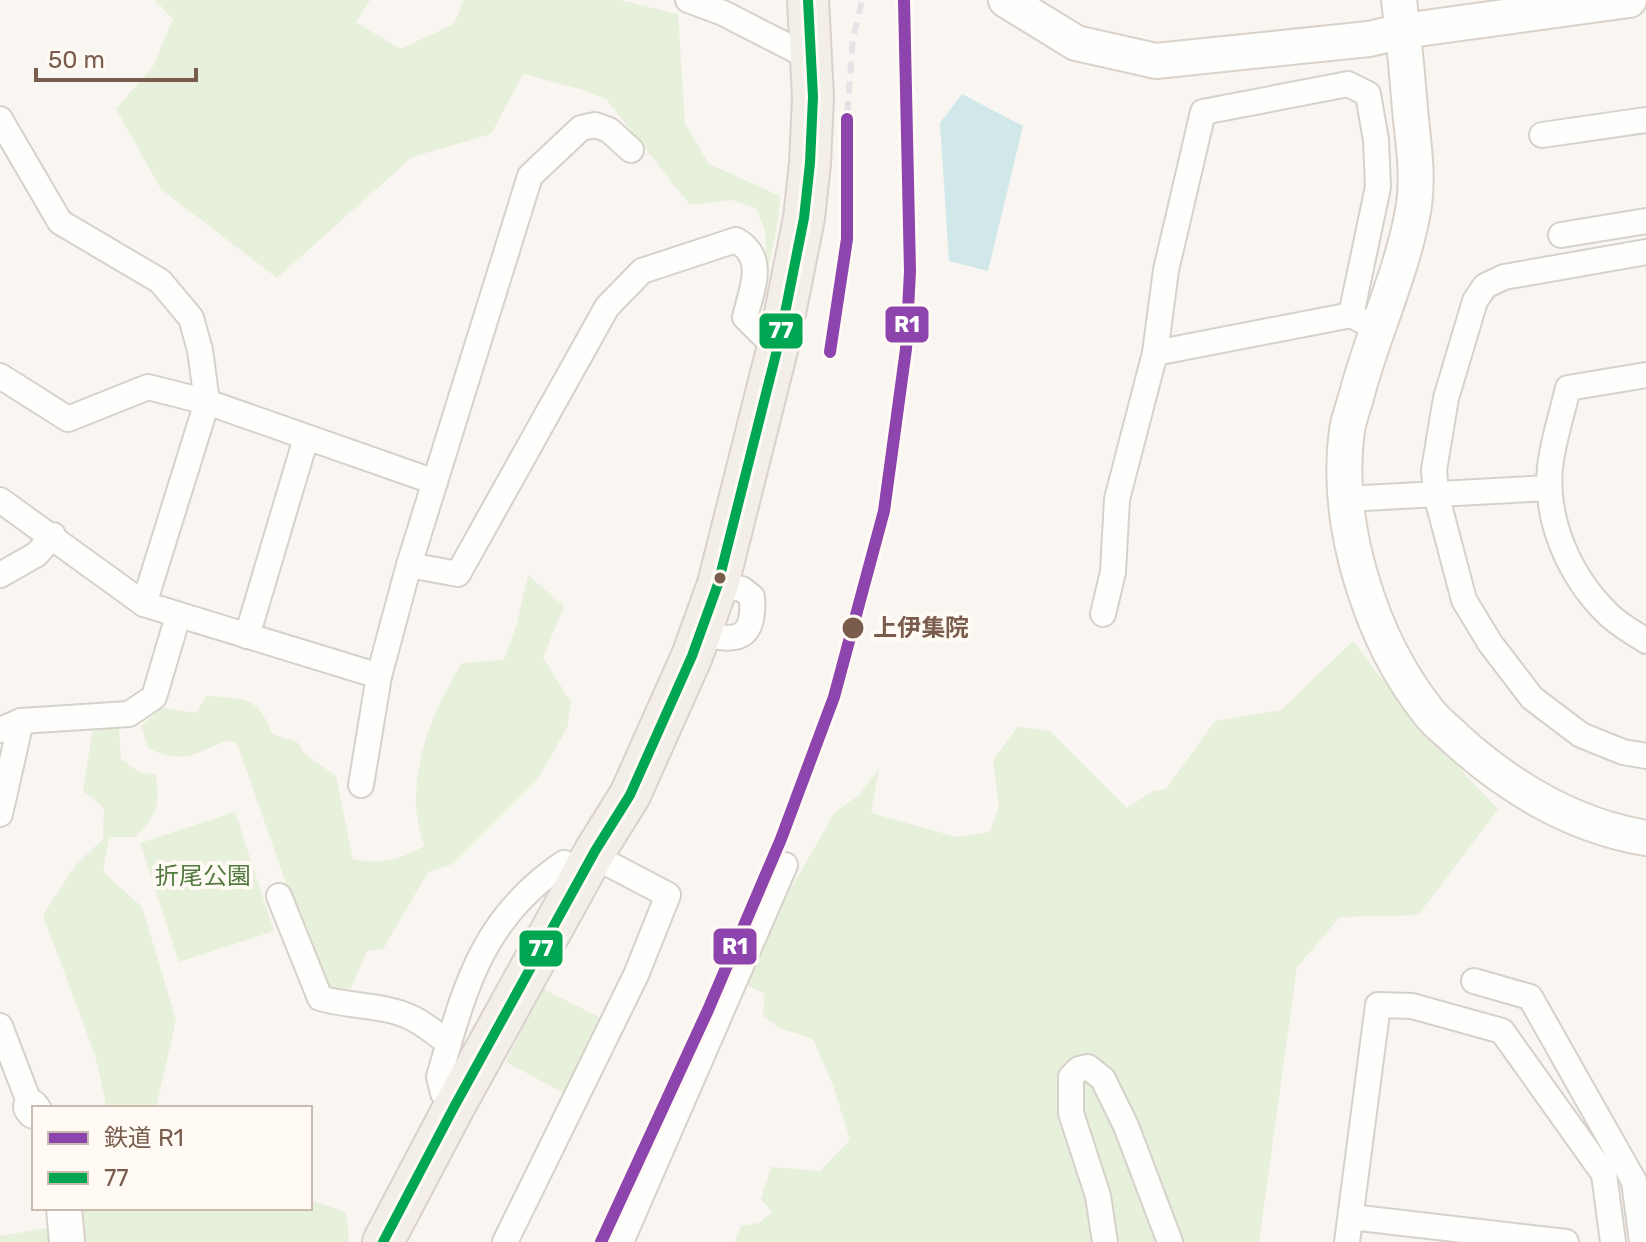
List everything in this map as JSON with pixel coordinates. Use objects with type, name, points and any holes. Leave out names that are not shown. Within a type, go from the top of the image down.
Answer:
[{"type":"main road","points":[[383,1242],[454,1107],[630,795],[692,656],[718,584],[780,338],[804,218],[813,97],[808,0]]},
{"type":"street","points":[[688,0],[723,13],[811,58]]},
{"type":"street","points":[[1006,0],[1076,43],[1156,61],[1369,39],[1401,15],[1629,0]]},
{"type":"street","points":[[1364,322],[1403,256],[1414,202],[1415,157],[1401,15]]},
{"type":"street","points":[[1103,614],[1113,572],[1117,499],[1155,353],[1166,270],[1203,112],[1348,84],[1368,94],[1376,140],[1378,187],[1364,322],[1347,429],[1346,499],[1356,560],[1371,611],[1405,677],[1431,715],[1508,782],[1544,804],[1588,822],[1646,838]]},
{"type":"street","points":[[0,119],[60,222],[160,281],[191,318],[200,350],[207,402],[144,604]]},
{"type":"street","points":[[1542,135],[1646,120]]},
{"type":"street","points":[[361,785],[379,676],[409,565],[530,176],[581,128],[595,125],[609,130],[631,150]]},
{"type":"street","points":[[1561,235],[1646,221]]},
{"type":"street","points":[[409,565],[458,574],[607,307],[642,271],[736,240],[749,248],[755,261],[745,317],[765,337],[780,338]]},
{"type":"street","points":[[1646,252],[1504,277],[1485,286],[1475,301],[1446,398],[1434,470],[1436,494],[1464,600],[1490,643],[1532,698],[1581,735],[1623,752],[1646,756]]},
{"type":"street","points":[[1155,353],[1364,322]]},
{"type":"street","points":[[1646,375],[1568,388],[1550,464],[1549,488],[1556,531],[1573,570],[1607,614],[1646,641]]},
{"type":"street","points":[[0,376],[68,419],[148,387],[207,402],[435,482]]},
{"type":"street","points":[[247,636],[306,438]]},
{"type":"street","points":[[1346,499],[1549,488]]},
{"type":"street","points":[[0,500],[53,535],[144,604],[379,676]]},
{"type":"street","points":[[0,575],[37,554],[53,535]]},
{"type":"street","points":[[0,814],[10,726],[129,714],[154,697],[178,616]]},
{"type":"street","points":[[454,1107],[443,1093],[439,1077],[469,978],[507,915],[535,882],[564,863],[607,863],[668,895],[636,975],[505,1242]]},
{"type":"street","points":[[621,1242],[785,865]]},
{"type":"street","points":[[279,896],[320,998],[412,1018],[449,1043]]},
{"type":"street","points":[[1474,981],[1530,997],[1634,1181],[1642,1242]]},
{"type":"street","points":[[1347,1242],[1378,1005],[1412,1006],[1502,1031],[1604,1174],[1613,1242]]},
{"type":"street","points":[[0,1026],[32,1106]]},
{"type":"street","points":[[1105,1242],[1098,1196],[1071,1113],[1071,1077],[1079,1069],[1088,1067],[1103,1079],[1126,1126],[1170,1242]]},
{"type":"street","points":[[64,1210],[67,1242]]},
{"type":"street","points":[[1351,1217],[1566,1242]]},
{"type":"green space","points":[[155,0],[370,0],[356,22],[400,49],[454,24],[464,0],[620,0],[678,14],[685,124],[709,164],[780,196],[764,290],[761,274],[766,241],[756,208],[732,200],[690,205],[606,99],[523,74],[491,134],[412,157],[277,278],[161,189],[116,109],[153,66],[173,19]]},
{"type":"green space","points":[[528,575],[564,606],[543,658],[571,702],[567,728],[537,780],[453,864],[428,872],[383,949],[367,951],[349,993],[327,986],[314,963],[237,743],[228,740],[188,756],[170,756],[148,748],[141,726],[162,708],[196,713],[206,696],[248,702],[261,712],[272,734],[297,742],[305,754],[336,776],[353,859],[382,861],[406,855],[424,846],[416,809],[417,779],[424,744],[437,710],[462,663],[504,660],[517,624]]},
{"type":"green space","points":[[1353,641],[1412,718],[1498,809],[1418,915],[1340,917],[1297,967],[1259,1242],[735,1242],[741,1226],[759,1223],[772,1212],[761,1199],[771,1167],[820,1171],[850,1140],[833,1085],[813,1039],[780,1028],[763,1016],[765,994],[742,983],[776,899],[793,885],[835,812],[859,795],[879,769],[871,813],[956,837],[990,832],[999,806],[993,761],[1017,727],[1050,731],[1127,808],[1153,791],[1166,789],[1215,721],[1281,710]]},
{"type":"green space","points":[[93,728],[119,728],[121,759],[139,772],[156,775],[158,795],[152,817],[135,837],[109,837],[103,872],[142,907],[176,1020],[156,1106],[105,1106],[95,1055],[43,915],[75,866],[103,839],[104,808],[83,791]]},
{"type":"green space","name":"折尾公園","points":[[235,812],[274,931],[179,962],[140,843]]},
{"type":"green space","points":[[541,988],[601,1018],[567,1095],[506,1062]]},
{"type":"green space","points":[[312,1201],[346,1212],[349,1242],[83,1242],[81,1210],[312,1210]]},
{"type":"green space","points":[[47,1228],[51,1242],[0,1242],[0,1236]]},
{"type":"water","points":[[962,94],[1023,126],[988,271],[949,261],[940,123]]},
{"type":"railway","points":[[830,352],[847,239],[847,118],[853,38],[862,0]]},
{"type":"rail line","name":"R1","points":[[601,1242],[708,1010],[781,839],[834,697],[884,511],[906,349],[910,271],[904,0]]},
{"type":"rail line","name":"R1","points":[[830,352],[847,239],[847,119]]},
{"type":"transit line","name":"77","points":[[383,1242],[595,851],[630,795],[692,656],[718,584],[780,338],[804,218],[813,97],[808,0]]},
{"type":"place","name":"上伊集院","points":[[853,628]]}]
